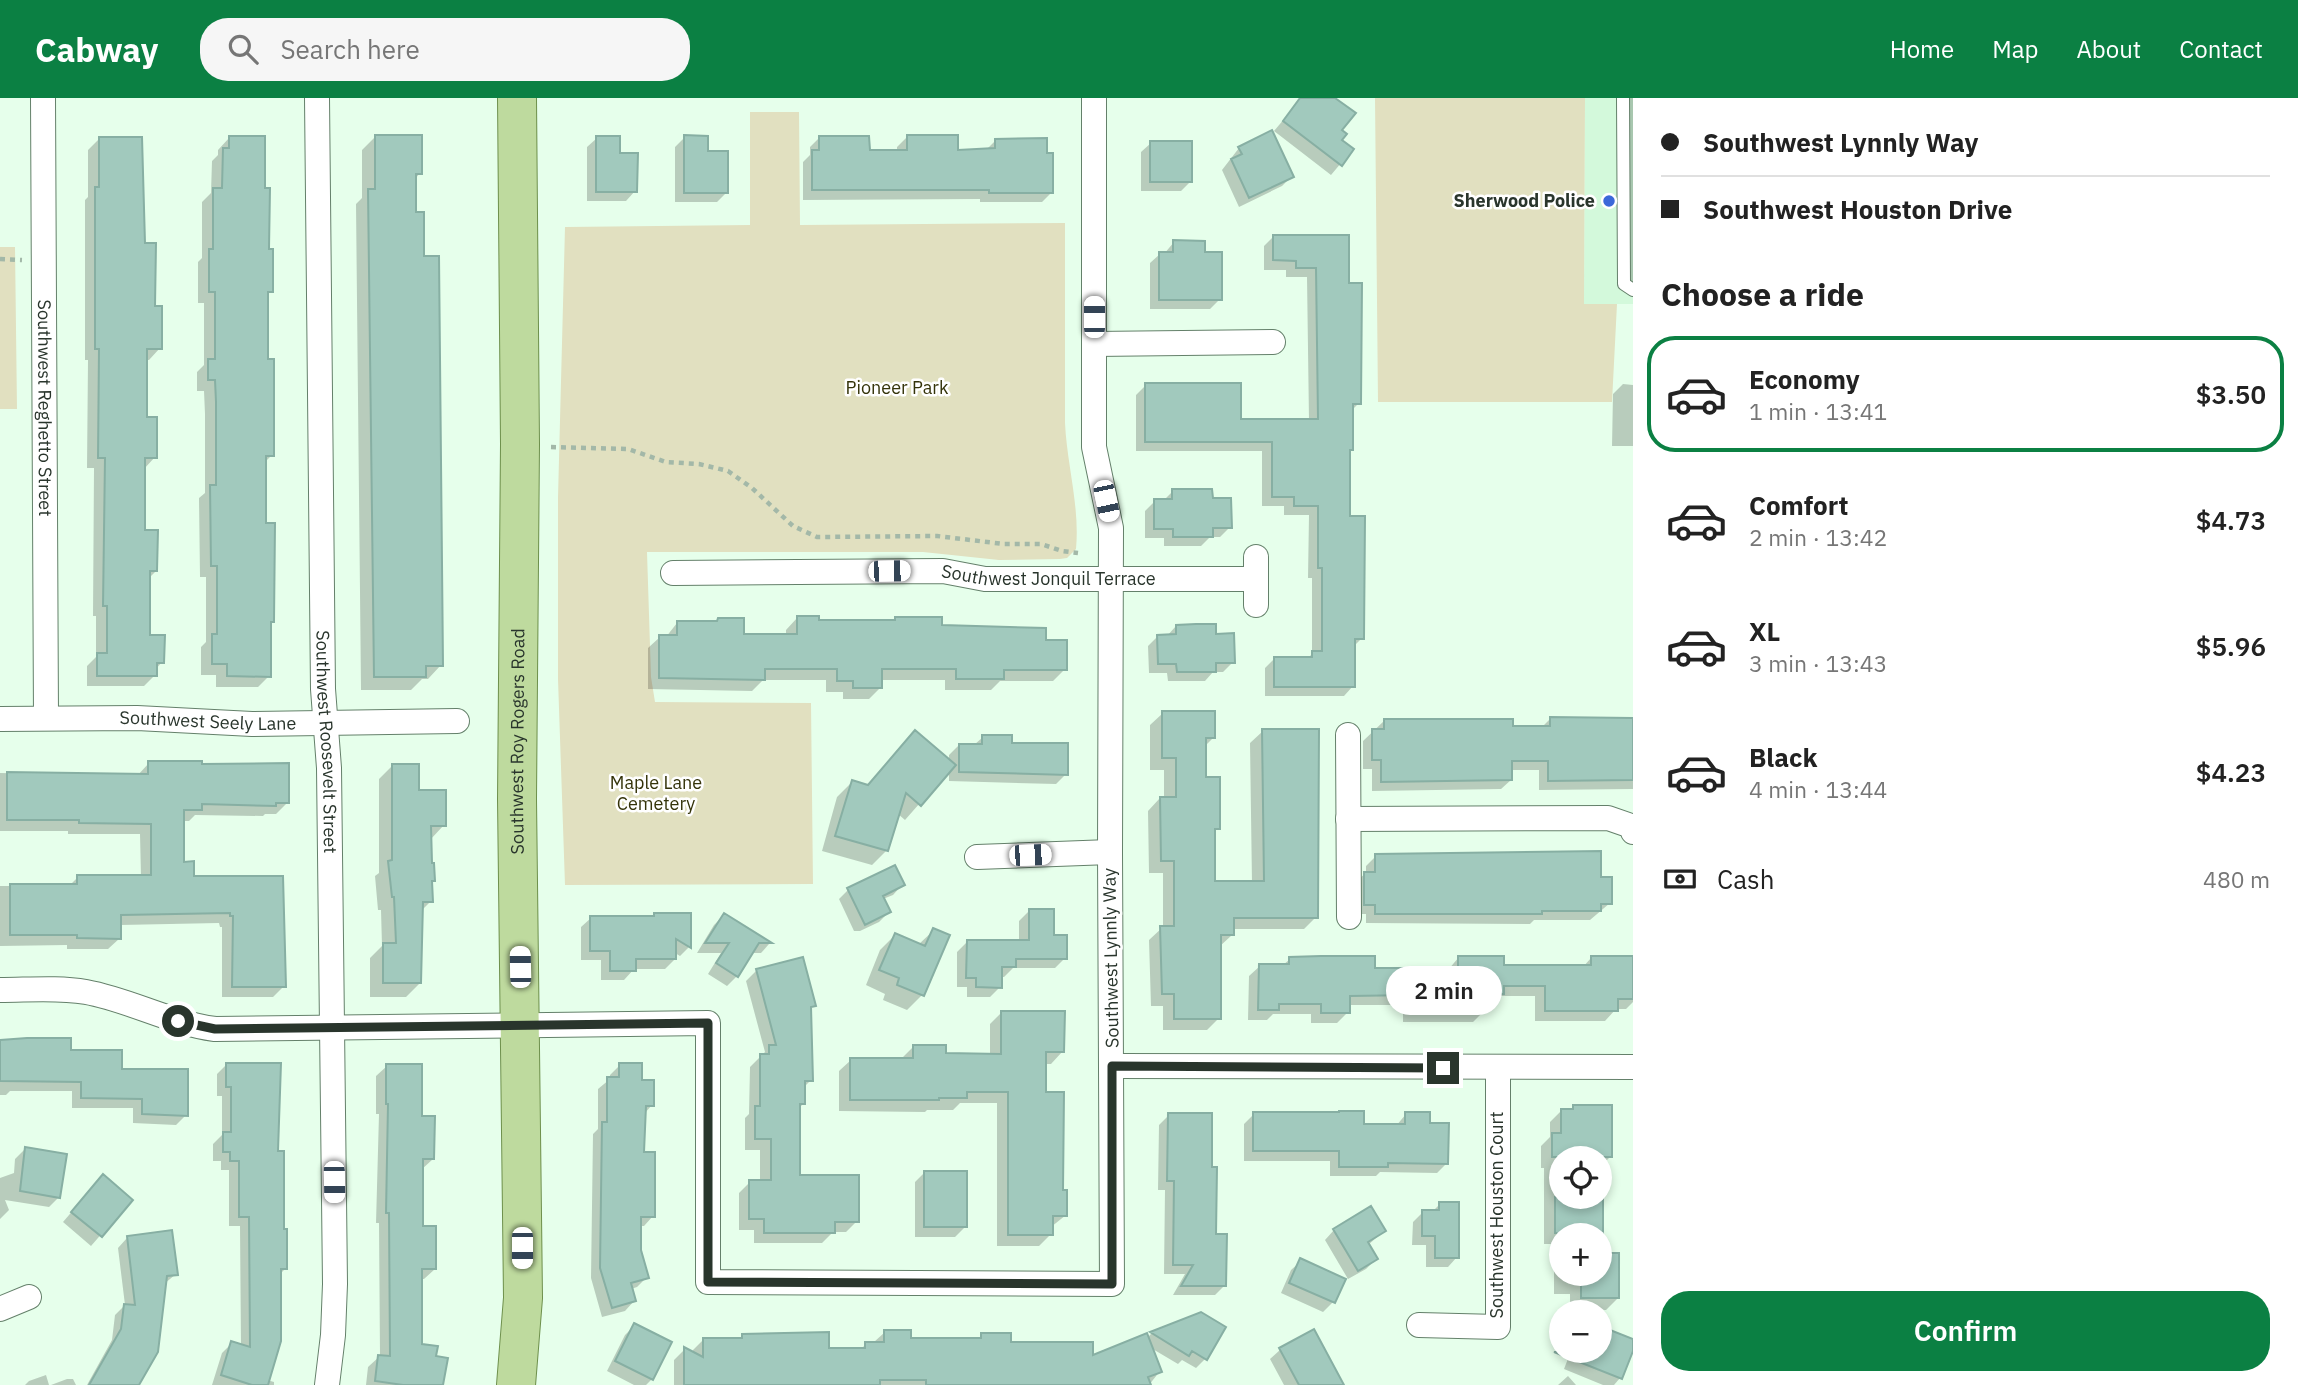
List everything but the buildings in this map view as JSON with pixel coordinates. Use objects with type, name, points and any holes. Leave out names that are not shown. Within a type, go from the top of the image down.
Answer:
[{"type":"main road","name":"Southwest Roy Rogers Road","points":[[516,1385],[523,1298],[517,799],[520,444],[517,98]]},
{"type":"street","name":"Southwest Reghetto Street","points":[[43,98],[46,718]]},
{"type":"street","name":"Southwest Roosevelt Street","points":[[317,98],[323,689],[329,768],[335,1284],[327,1385]]},
{"type":"street","name":"Southwest Lynnly Way","points":[[0,990],[88,992],[113,998],[162,1017],[215,1029],[708,1023],[708,1282],[1112,1284],[1111,528],[1094,447],[1094,98]]},
{"type":"street","points":[[1094,344],[1273,342]]},
{"type":"street","name":"Southwest Jonquil Terrace","points":[[673,573],[943,571],[985,579],[1111,579],[1256,568],[1256,605]]},
{"type":"street","name":"Southwest Seely Lane","points":[[0,719],[137,718],[252,724],[457,721]]},
{"type":"street","points":[[1348,735],[1349,917]]},
{"type":"street","points":[[1348,820],[1608,818],[1631,827],[1633,832]]},
{"type":"street","points":[[977,857],[1110,852]]},
{"type":"street","points":[[1112,1066],[1633,1067]]},
{"type":"street","name":"Southwest Houston Court","points":[[1419,1325],[1498,1327],[1498,1068]]},
{"type":"street","points":[[0,1309],[29,1297]]},
{"type":"lane","points":[[1623,98],[1624,284],[1633,290]]},
{"type":"path","points":[[520,444],[628,449],[666,461],[699,464],[728,471],[752,488],[793,526],[817,537],[937,536],[1004,544],[1041,544],[1084,554],[1111,579]]},
{"type":"shaded area","name":"Sherwood Police","points":[[1585,98],[1633,98],[1633,304],[1584,304]]},
{"type":"green space","points":[[1375,98],[1585,98],[1584,304],[1617,304],[1612,402],[1378,402]]},
{"type":"green space","name":"Pioneer Park","points":[[750,112],[799,112],[800,225],[1065,223],[1065,423],[1075,502],[1076,549],[1067,558],[1060,559],[999,560],[923,552],[647,552],[651,677],[655,702],[811,703],[813,884],[565,885],[558,679],[558,498],[565,227],[750,225]]},
{"type":"green space","points":[[0,247],[15,247],[17,409],[0,409]]},
{"type":"place","name":"Sherwood Police","points":[[1609,201]]},
{"type":"route","points":[[178,1021],[215,1029],[708,1023],[708,1282],[1112,1284],[1112,1066],[1443,1068]]},
{"type":"park label","name":"Maple Lane Cemetery","points":[[656,793]]}]
